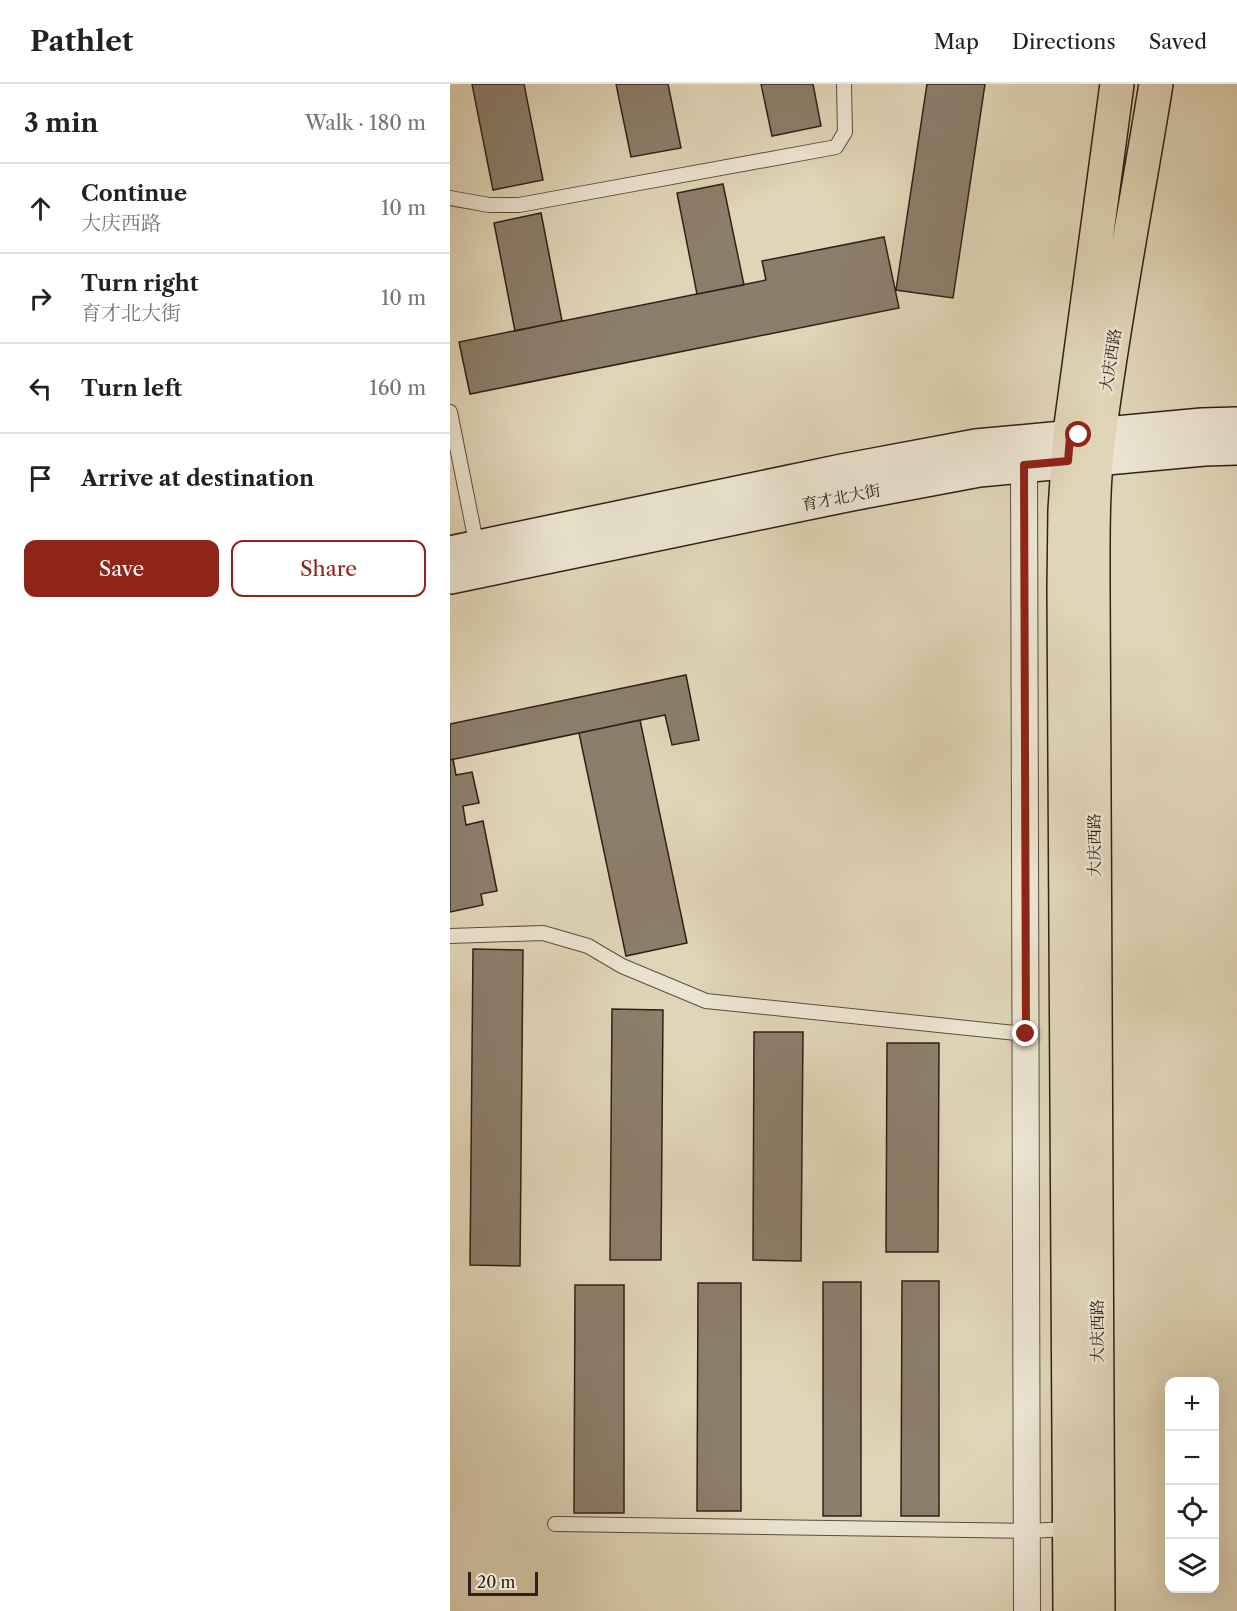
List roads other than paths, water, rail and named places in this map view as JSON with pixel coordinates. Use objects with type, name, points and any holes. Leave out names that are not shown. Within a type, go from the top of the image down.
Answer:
[{"type":"main road","name":"大庆西路","points":[[1070,1611],[1064,601],[1083,447],[1117,84]]},
{"type":"main road","name":"大庆西路","points":[[1098,1611],[1093,601],[1083,447],[1156,84]]},
{"type":"main road","name":"育才北大街","points":[[450,578],[846,495],[979,470],[1024,465],[1083,447],[1202,425],[1237,424]]},
{"type":"main road","name":"育才北大街","points":[[463,550],[842,471],[976,446],[1237,448]]},
{"type":"street","points":[[1024,465],[1027,1611]]},
{"type":"lane","points":[[450,198],[489,205],[519,205],[836,147],[845,132],[844,84]]},
{"type":"lane","points":[[450,412],[463,550]]},
{"type":"lane","points":[[450,936],[543,933],[588,946],[622,966],[706,1001],[1026,1034]]},
{"type":"lane","points":[[555,1524],[1027,1531],[1069,1529]]}]
